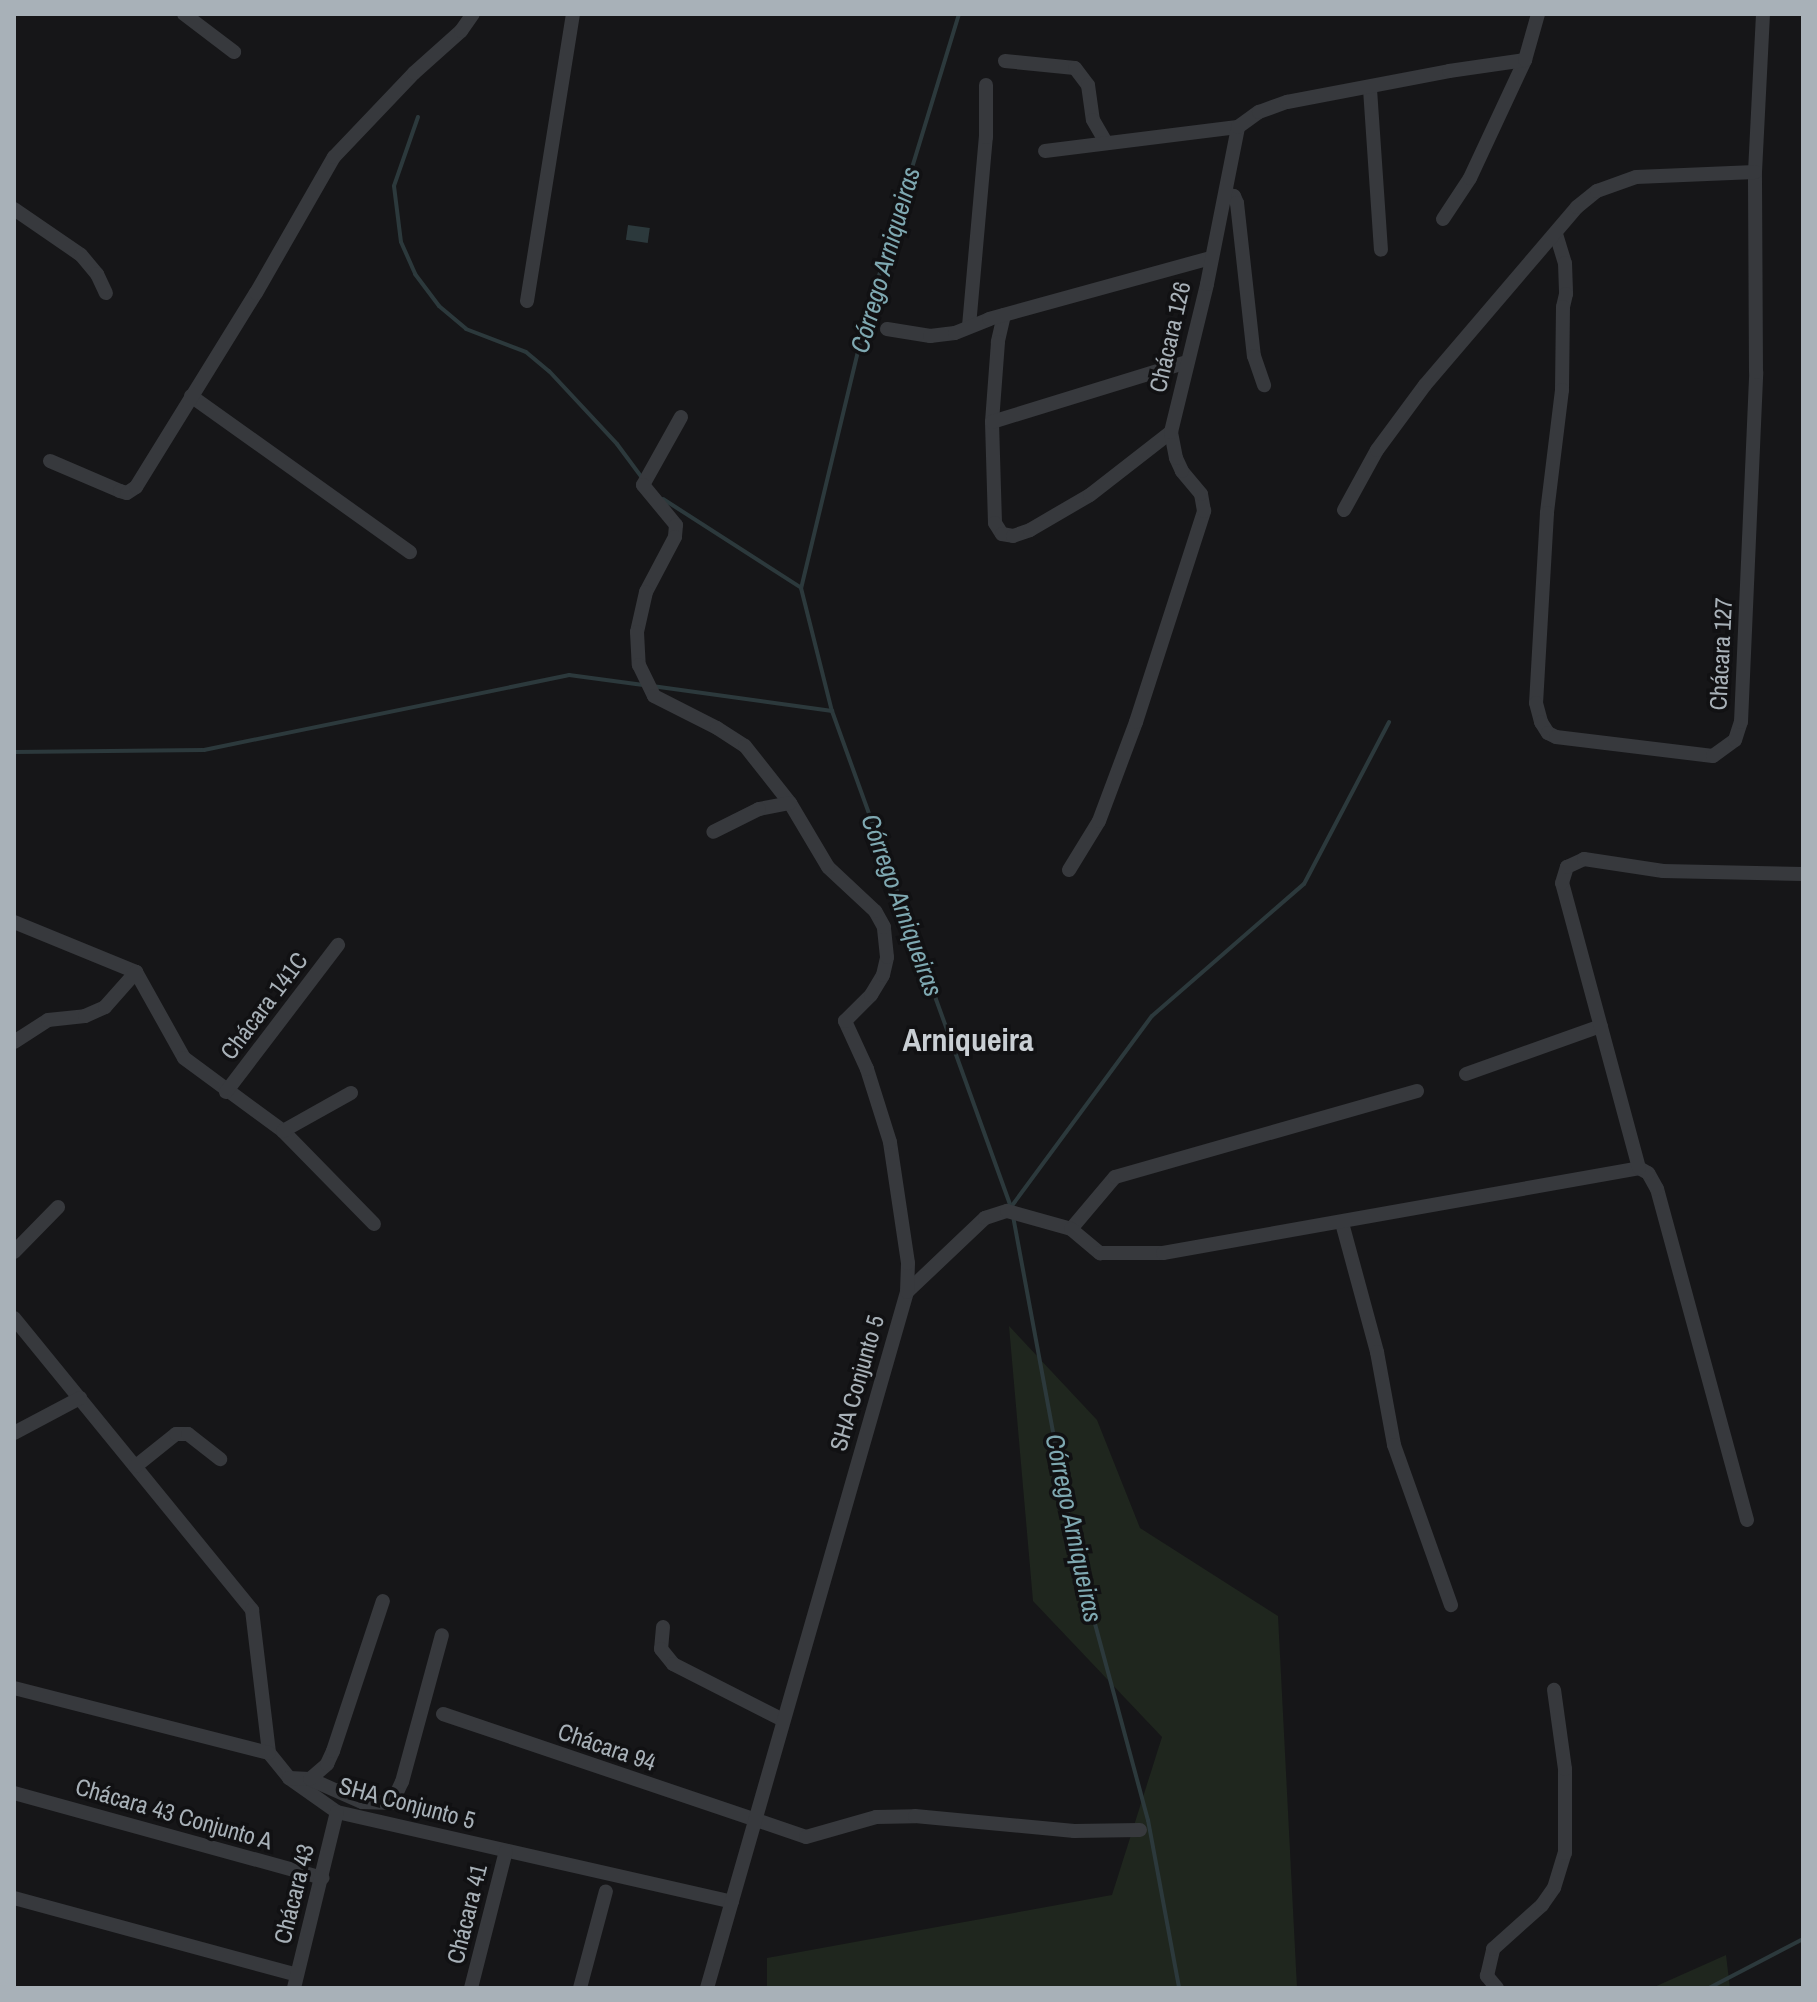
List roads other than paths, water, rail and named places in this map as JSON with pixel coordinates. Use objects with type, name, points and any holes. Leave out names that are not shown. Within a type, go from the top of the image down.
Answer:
[{"type":"street","points":[[184,14],[234,52]]},
{"type":"street","points":[[50,461],[120,491],[131,491],[334,157],[414,73],[461,31],[473,14]]},
{"type":"street","points":[[527,301],[573,14]]},
{"type":"street","points":[[1443,219],[1470,178],[1495,129],[1525,60],[1538,14]]},
{"type":"street","name":"Chácara 127","points":[[1556,234],[1565,263],[1566,294],[1563,307],[1562,390],[1547,513],[1536,703],[1541,722],[1548,733],[1556,737],[1713,756],[1735,740],[1741,722],[1756,372],[1755,172],[1763,14]]},
{"type":"street","points":[[1045,151],[1105,141],[1238,127],[1259,112],[1287,102],[1525,60]]},
{"type":"street","points":[[1005,61],[1075,68],[1088,85],[1093,120],[1105,141]]},
{"type":"street","points":[[969,326],[986,137],[986,85]]},
{"type":"street","points":[[1370,89],[1379,182],[1381,250]]},
{"type":"street","name":"Chácara 126","points":[[1069,870],[1099,821],[1202,519],[1204,501],[1182,471],[1171,432],[1226,194],[1238,127]]},
{"type":"street","points":[[1344,510],[1377,450],[1425,385],[1462,337],[1577,207],[1597,191],[1636,177],[1755,172]]},
{"type":"street","points":[[1226,194],[1234,196],[1237,203],[1254,356],[1264,385]]},
{"type":"street","points":[[14,209],[81,255],[97,274],[106,293]]},
{"type":"street","points":[[887,329],[930,336],[955,333],[1004,315],[1210,258]]},
{"type":"street","points":[[1004,315],[998,342],[992,422],[996,528],[1007,536],[1030,530],[1090,495],[1171,432]]},
{"type":"street","points":[[992,422],[1187,362]]},
{"type":"street","points":[[191,396],[410,552]]},
{"type":"street","points":[[681,417],[643,485],[676,525],[675,537],[646,592],[637,632],[639,665],[654,696],[745,746],[790,803],[828,867],[875,911],[884,927],[887,957],[883,975],[871,995],[845,1021],[867,1069],[890,1142],[907,1238],[907,1292]]},
{"type":"street","points":[[713,832],[759,809],[790,803]]},
{"type":"street","points":[[1639,1168],[1564,899],[1562,883],[1567,867],[1584,859],[1663,871],[1803,874]]},
{"type":"street","points":[[14,922],[136,972],[184,1058],[226,1092],[283,1131],[374,1224]]},
{"type":"street","name":"Chácara 141C","points":[[226,1092],[338,945]]},
{"type":"street","points":[[14,1042],[48,1020],[85,1016],[105,1007],[136,972]]},
{"type":"street","points":[[1466,1074],[1601,1026]]},
{"type":"street","points":[[1071,1229],[1115,1177],[1417,1091]]},
{"type":"street","points":[[283,1131],[351,1093]]},
{"type":"street","points":[[907,1292],[985,1218],[1007,1211],[1071,1229],[1082,1241],[1107,1254],[1163,1253],[1639,1168],[1648,1173],[1657,1189],[1747,1520]]},
{"type":"street","points":[[14,1252],[58,1207]]},
{"type":"street","points":[[1342,1223],[1377,1352],[1394,1445],[1451,1605]]},
{"type":"street","name":"SHA Conjunto 5","points":[[707,1988],[907,1292]]},
{"type":"street","points":[[14,1318],[252,1610],[269,1753],[14,1688]]},
{"type":"street","points":[[14,1433],[80,1398]]},
{"type":"street","points":[[136,1466],[176,1434],[188,1434],[220,1459]]},
{"type":"street","points":[[310,1779],[327,1764],[333,1751],[383,1601]]},
{"type":"street","points":[[663,1627],[661,1649],[673,1664],[783,1720]]},
{"type":"street","points":[[289,1778],[310,1779],[362,1802],[392,1803],[402,1782],[442,1635]]},
{"type":"street","points":[[1497,1988],[1487,1976],[1493,1949],[1542,1905],[1554,1888],[1565,1853],[1565,1769],[1554,1690]]},
{"type":"street","name":"Chácara 94","points":[[443,1714],[806,1837],[876,1817],[915,1816],[1074,1831],[1140,1830]]},
{"type":"street","name":"SHA Conjunto 5","points":[[269,1753],[289,1778],[337,1812],[732,1902]]},
{"type":"street","name":"Chácara 43 Conjunto A","points":[[14,1793],[322,1878]]},
{"type":"street","name":"Chácara 43","points":[[295,1982],[337,1812]]},
{"type":"street","name":"Chácara 41","points":[[471,1988],[506,1851]]},
{"type":"street","points":[[580,1988],[606,1891]]},
{"type":"street","points":[[14,1898],[295,1982]]},
{"type":"waterway","name":"Córrego Arniqueiras","points":[[959,14],[866,318],[801,588],[832,711],[1011,1207]]},
{"type":"waterway","points":[[418,117],[394,186],[401,242],[415,274],[439,306],[466,329],[526,352],[549,371],[617,444],[643,479]]},
{"type":"waterway","points":[[663,499],[800,587]]},
{"type":"waterway","points":[[14,752],[204,750],[569,675],[643,685]]},
{"type":"waterway","points":[[652,686],[832,711]]},
{"type":"waterway","points":[[1011,1207],[1152,1016],[1304,884],[1389,722]]},
{"type":"waterway","name":"Córrego Arniqueiras","points":[[1013,1216],[1074,1546],[1148,1820],[1179,1988]]},
{"type":"waterway","points":[[1709,1988],[1803,1939]]},
{"type":"district","name":"Arniqueira","points":[[968,1040]]}]
